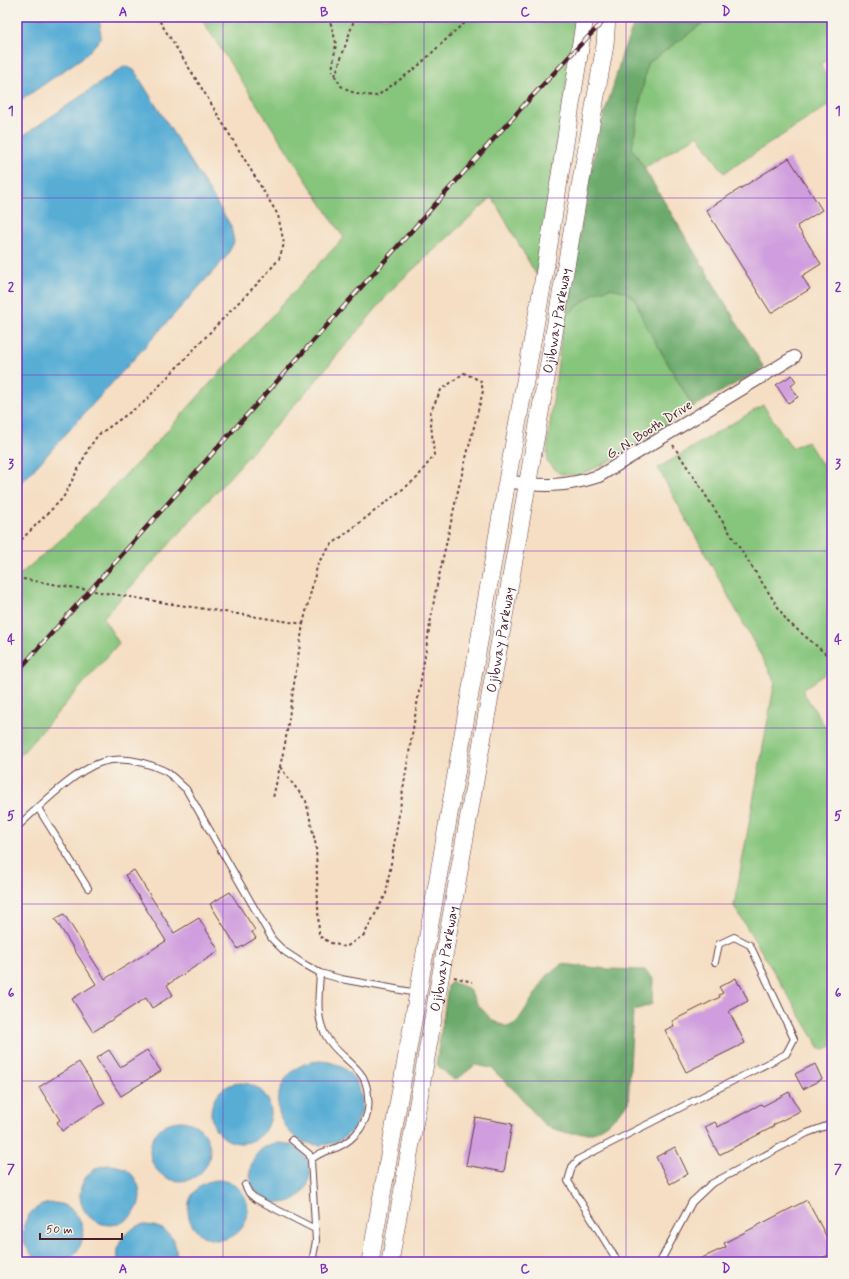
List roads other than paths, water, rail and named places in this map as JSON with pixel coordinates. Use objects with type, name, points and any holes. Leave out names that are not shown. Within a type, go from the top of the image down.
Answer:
[{"type":"main road","name":"Ojibway Parkway","points":[[370,1262],[398,1163],[430,982],[507,481],[542,282],[585,17]]},
{"type":"main road","name":"Ojibway Parkway","points":[[390,1262],[398,1163],[430,982],[527,485],[605,45],[607,17]]},
{"type":"street","name":"G. N. Booth Drive","points":[[507,481],[527,485],[558,485],[584,481],[599,476],[794,357]]},
{"type":"lane","points":[[17,826],[69,781],[102,762],[121,760],[145,763],[166,772],[186,789],[272,939],[284,951],[320,973],[341,979],[430,982]]},
{"type":"lane","points":[[38,808],[88,888]]},
{"type":"lane","points":[[618,1262],[568,1181],[572,1167],[580,1159],[786,1054],[794,1039],[750,945],[734,937],[719,944],[715,962]]},
{"type":"lane","points":[[311,1160],[317,1154],[338,1147],[349,1140],[360,1129],[366,1118],[369,1103],[368,1090],[363,1077],[354,1066],[333,1047],[325,1035],[320,1021],[319,1011],[320,973]]},
{"type":"lane","points":[[660,1262],[692,1202],[711,1184],[807,1133],[832,1125]]},
{"type":"lane","points":[[292,1140],[309,1154],[311,1160],[316,1241],[312,1262]]},
{"type":"lane","points":[[245,1185],[249,1193],[256,1199],[315,1229]]},
{"type":"water","points":[[17,17],[96,17],[100,23],[101,38],[86,55],[17,103]]},
{"type":"water","points":[[125,66],[134,70],[231,226],[234,242],[227,256],[17,488],[17,140]]},
{"type":"water","points":[[320,1061],[336,1064],[350,1073],[359,1087],[362,1103],[359,1119],[350,1133],[336,1142],[320,1145],[304,1142],[290,1133],[281,1119],[278,1103],[281,1087],[290,1073],[304,1064]]},
{"type":"water","points":[[241,1083],[257,1088],[262,1092],[266,1097],[271,1113],[266,1129],[262,1134],[257,1138],[241,1143],[225,1138],[220,1134],[216,1129],[211,1113],[216,1097],[220,1092],[225,1088]]},
{"type":"water","points":[[180,1121],[196,1126],[201,1130],[205,1135],[210,1151],[205,1167],[201,1172],[196,1176],[180,1181],[164,1176],[159,1172],[155,1167],[150,1151],[155,1135],[159,1130],[164,1126]]},
{"type":"water","points":[[280,1143],[296,1148],[301,1152],[305,1157],[310,1173],[305,1189],[301,1194],[296,1198],[280,1203],[264,1198],[259,1194],[255,1189],[250,1173],[255,1157],[259,1152],[264,1148]]},
{"type":"water","points":[[110,1165],[126,1170],[131,1174],[135,1179],[140,1195],[135,1211],[131,1216],[126,1220],[110,1225],[94,1220],[89,1216],[85,1211],[80,1195],[85,1179],[89,1174],[94,1170]]},
{"type":"water","points":[[218,1180],[234,1185],[239,1189],[243,1194],[248,1210],[243,1226],[239,1231],[234,1235],[218,1240],[202,1235],[197,1231],[193,1226],[188,1210],[193,1194],[197,1189],[202,1185]]},
{"type":"water","points":[[53,1203],[69,1208],[74,1212],[78,1217],[83,1233],[78,1249],[74,1254],[69,1258],[53,1263],[37,1258],[32,1254],[28,1249],[23,1233],[28,1217],[32,1212],[37,1208]]},
{"type":"water","points":[[140,1225],[157,1227],[173,1239],[176,1262],[118,1262],[119,1244],[129,1231]]},
{"type":"railway","points":[[17,672],[525,104],[608,17]]}]
